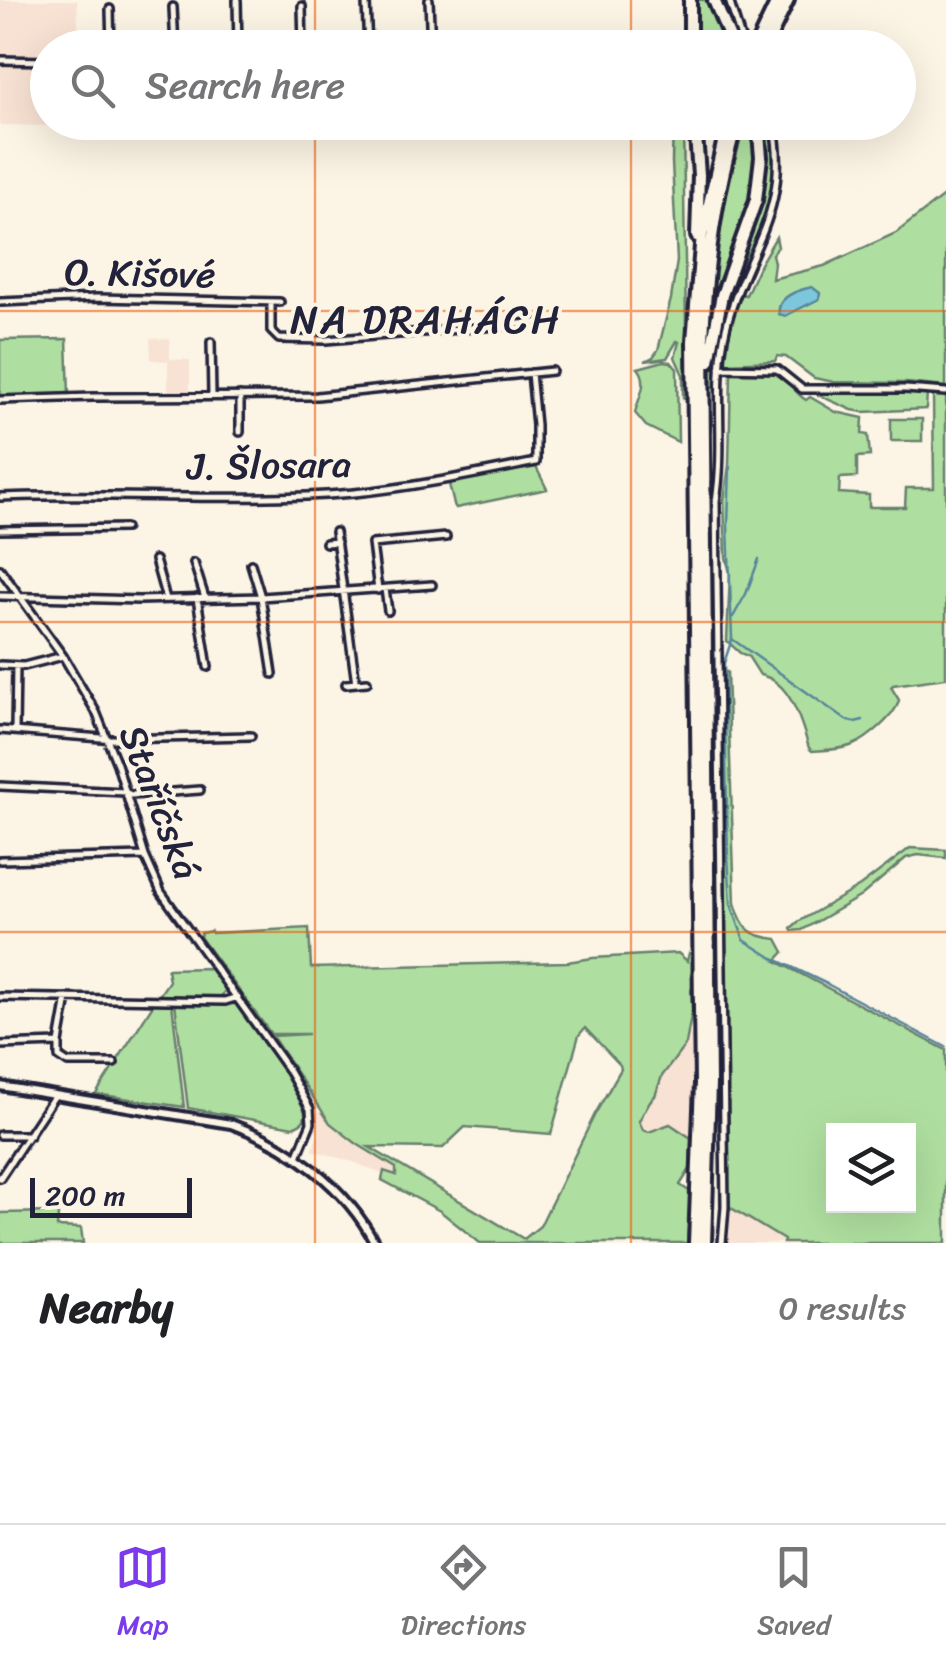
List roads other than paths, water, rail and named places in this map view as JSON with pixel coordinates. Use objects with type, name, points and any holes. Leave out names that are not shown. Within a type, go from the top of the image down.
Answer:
[{"type":"highway","points":[[690,0],[690,30]]},
{"type":"highway","points":[[714,0],[729,30]]},
{"type":"highway","points":[[764,30],[778,0]]},
{"type":"highway","points":[[774,30],[788,0]]},
{"type":"highway","points":[[695,1243],[700,1083],[693,341],[699,175],[696,140]]},
{"type":"highway","points":[[697,284],[708,201],[723,140]]},
{"type":"highway","points":[[705,1243],[710,1083],[705,284],[716,205],[732,140]]},
{"type":"highway","points":[[704,427],[715,321],[752,216],[759,182],[760,140]]},
{"type":"street","points":[[237,0],[238,30]]},
{"type":"street","points":[[429,0],[430,30]]},
{"type":"street","points":[[729,0],[737,30]]},
{"type":"street","points":[[366,4],[367,30]]},
{"type":"street","points":[[302,6],[303,30]]},
{"type":"street","points":[[173,7],[174,30]]},
{"type":"street","points":[[110,9],[111,30]]},
{"type":"street","points":[[0,60],[30,61]]},
{"type":"street","points":[[722,1243],[725,1207],[716,501],[720,477],[720,368],[732,309],[766,229],[776,194],[776,140]]},
{"type":"street","name":"O. Kišové","points":[[0,302],[97,298],[280,302]]},
{"type":"street","points":[[270,302],[272,334],[279,339],[326,340],[544,322]]},
{"type":"street","points":[[211,342],[212,396]]},
{"type":"street","points":[[720,368],[777,369],[802,389],[946,392]]},
{"type":"street","points":[[0,400],[317,396],[552,371]]},
{"type":"street","name":"J. Šlosara","points":[[0,497],[356,492],[536,462],[530,374]]},
{"type":"street","points":[[240,396],[240,432]]},
{"type":"street","points":[[0,530],[125,528]]},
{"type":"street","points":[[335,532],[356,683]]},
{"type":"street","points":[[388,611],[372,544],[446,536]]},
{"type":"street","points":[[326,543],[336,542]]},
{"type":"street","points":[[155,560],[166,599]]},
{"type":"street","points":[[194,563],[208,666]]},
{"type":"street","points":[[251,564],[273,674]]},
{"type":"street","name":"Staříčská","points":[[0,569],[87,694],[108,738],[145,856],[167,901],[238,997],[310,1108],[311,1123],[298,1158]]},
{"type":"street","points":[[0,596],[260,597],[432,585]]},
{"type":"street","points":[[0,665],[24,666],[63,656]]},
{"type":"street","points":[[15,731],[16,666]]},
{"type":"street","points":[[346,684],[366,682]]},
{"type":"street","points":[[0,730],[108,738],[252,736]]},
{"type":"street","points":[[0,786],[132,795],[200,790]]},
{"type":"street","points":[[0,860],[145,856]]},
{"type":"street","points":[[0,997],[224,1001],[238,997]]},
{"type":"street","points":[[67,998],[58,1054],[64,1062],[114,1063]]},
{"type":"street","points":[[0,1045],[59,1044]]},
{"type":"street","points":[[0,1086],[231,1124],[261,1136],[298,1158],[339,1192],[376,1243]]},
{"type":"street","points":[[0,1178],[55,1095]]},
{"type":"street","points":[[0,1135],[30,1135]]},
{"type":"water","points":[[812,287],[820,293],[819,299],[785,316],[779,314],[784,299]]},
{"type":"waterway","points":[[730,467],[732,639],[724,663],[728,856],[731,904],[744,940],[946,1047]]},
{"type":"waterway","points":[[733,617],[759,559]]},
{"type":"waterway","points":[[732,639],[846,720],[863,720]]},
{"type":"district","name":"NA DRAHÁCH","points":[[426,319]]}]
